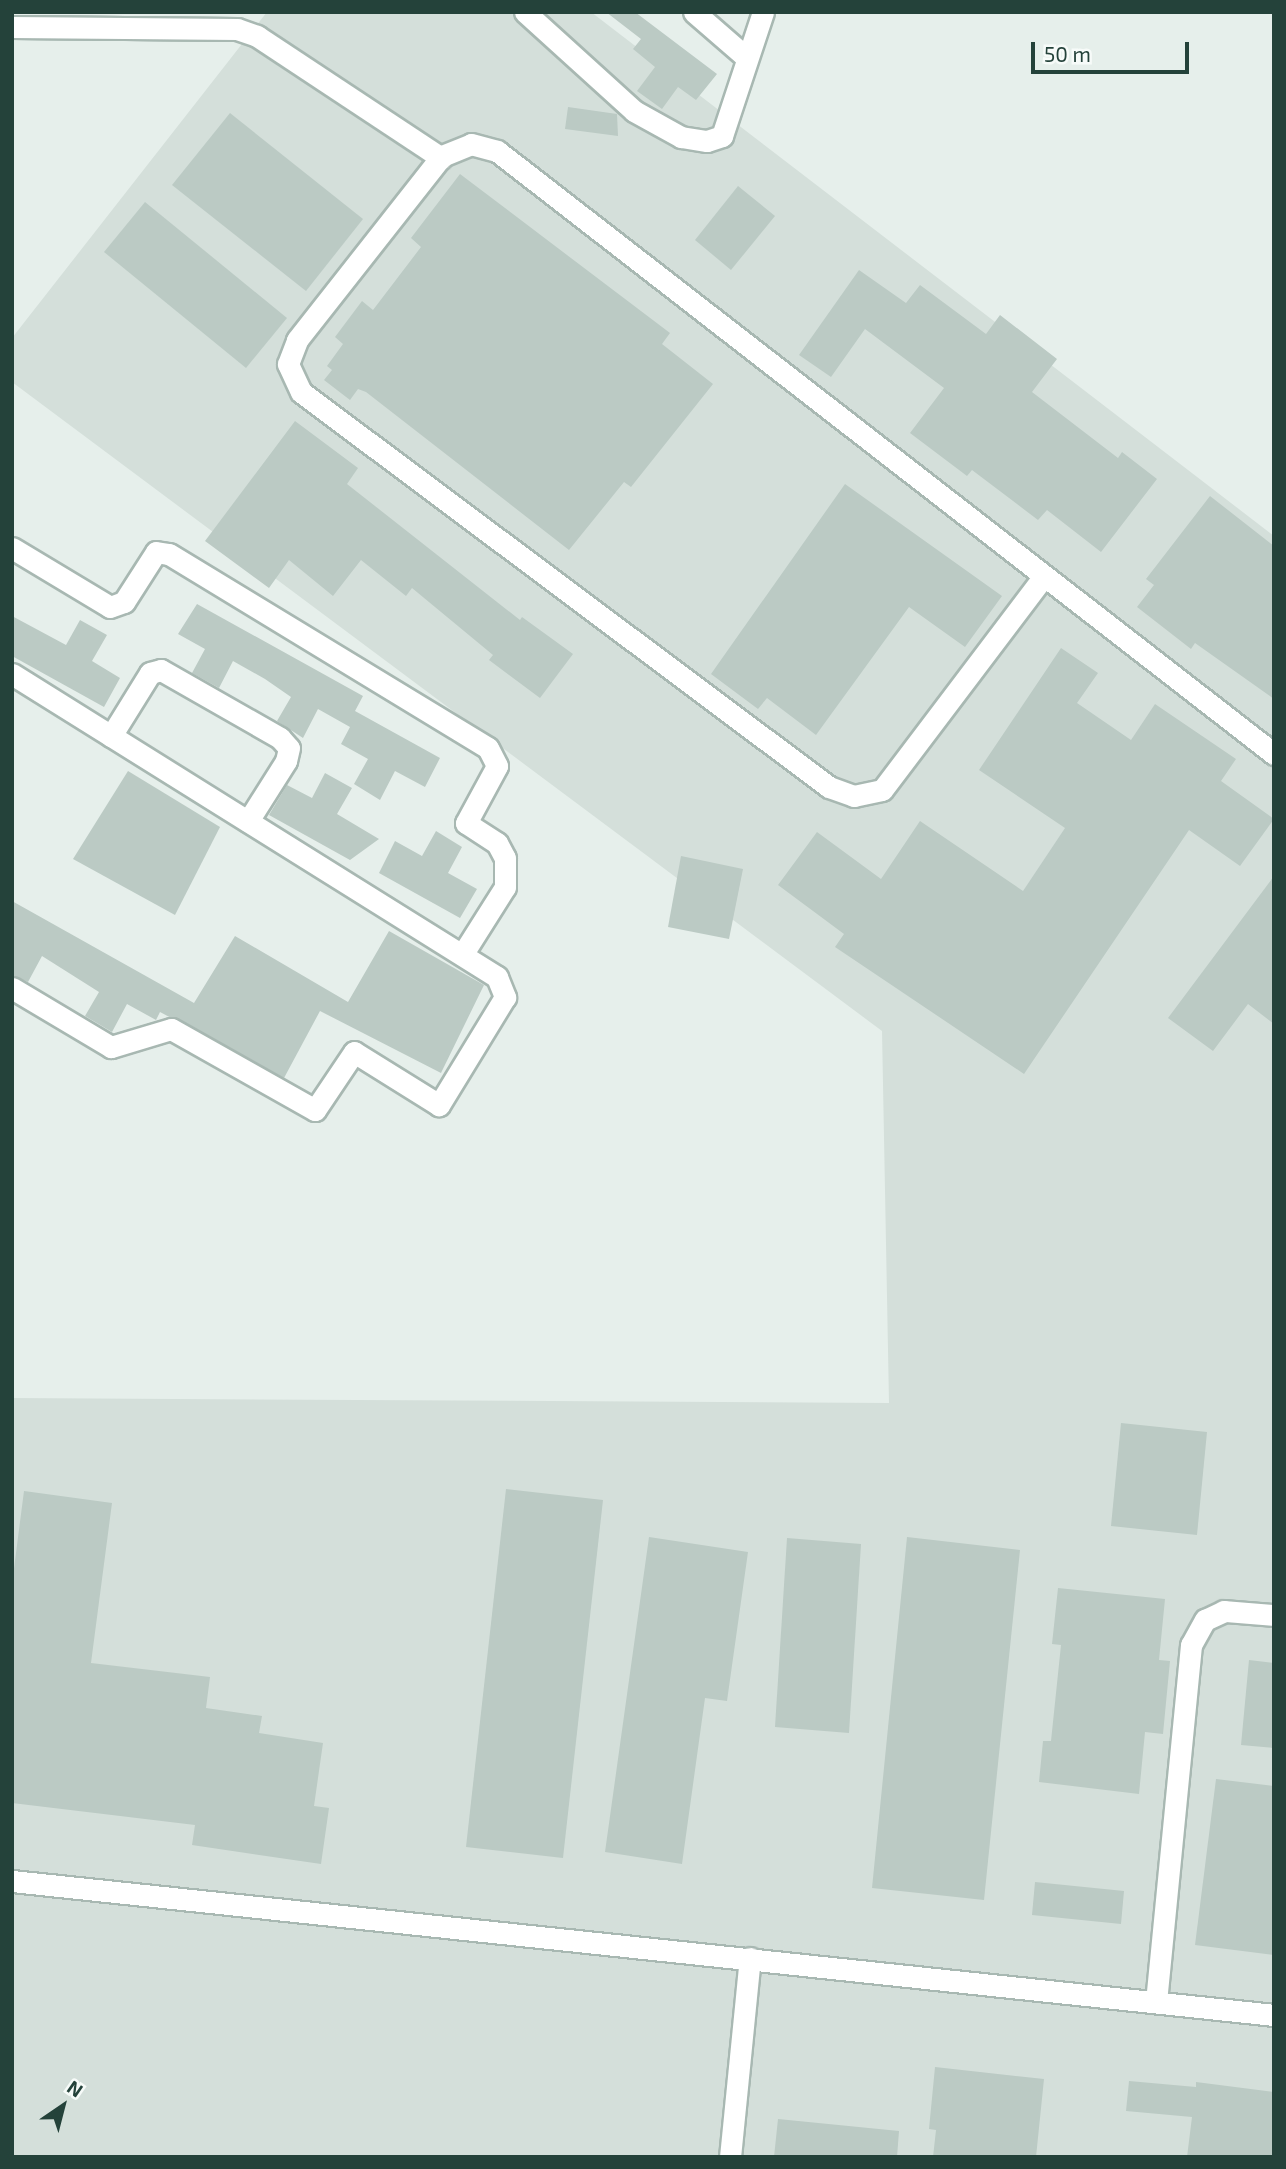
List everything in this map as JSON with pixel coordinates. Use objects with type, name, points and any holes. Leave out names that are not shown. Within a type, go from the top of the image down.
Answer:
[{"type":"street","points":[[525,12],[634,111],[681,137],[707,141],[722,136],[763,12]]},
{"type":"street","points":[[694,12],[747,58]]},
{"type":"street","points":[[12,27],[237,29],[257,36],[441,158]]},
{"type":"street","points":[[1044,576],[882,790],[854,796],[829,787],[301,392],[288,363],[297,340],[441,158],[471,144],[497,151],[1274,754]]},
{"type":"street","points":[[12,548],[110,607],[124,602],[156,552],[169,554],[488,748],[497,766],[466,822],[496,843],[505,858],[505,887],[461,955]]},
{"type":"street","points":[[111,736],[150,673],[161,670],[280,738],[289,748],[286,761],[248,821]]},
{"type":"street","points":[[12,674],[497,977],[505,997],[439,1105],[354,1052],[315,1110],[171,1029],[111,1047],[12,988]]},
{"type":"street","points":[[1156,2002],[1191,1645],[1205,1620],[1224,1611],[1274,1615]]},
{"type":"street","points":[[12,1881],[1274,2015]]},
{"type":"street","points":[[730,2157],[750,1958]]},
{"type":"shaded area","points":[[267,12],[591,12],[1274,536],[1274,2157],[12,2157],[12,1398],[889,1403],[882,1031],[12,382],[12,338]]},
{"type":"building","points":[[606,12],[635,12],[717,74],[696,100],[678,87],[662,109],[637,91],[655,67],[633,49],[641,39]]},
{"type":"building","points":[[568,107],[617,114],[618,136],[565,129]]},
{"type":"building","points":[[230,113],[363,219],[306,291],[172,185]]},
{"type":"building","points":[[460,174],[670,333],[662,344],[713,384],[631,487],[624,482],[569,550],[366,392],[358,389],[350,400],[324,380],[332,370],[327,366],[343,344],[335,337],[362,301],[373,310],[421,247],[411,238]]},
{"type":"building","points":[[738,186],[775,216],[731,270],[695,240]]},
{"type":"building","points":[[145,202],[287,318],[246,368],[104,252]]},
{"type":"building","points":[[859,270],[906,303],[920,285],[986,334],[1000,315],[1057,359],[1032,392],[1118,458],[1122,452],[1157,479],[1101,552],[1047,510],[1038,520],[972,470],[967,476],[910,433],[944,388],[865,329],[831,377],[799,355]]},
{"type":"building","points":[[295,421],[358,468],[347,484],[520,620],[522,617],[573,654],[540,698],[489,660],[493,655],[412,588],[406,596],[361,560],[333,596],[289,560],[269,588],[205,541]]},
{"type":"building","points":[[845,484],[1002,596],[965,647],[909,607],[816,735],[767,698],[758,709],[711,674]]},
{"type":"building","points":[[1210,496],[1274,546],[1274,699],[1195,643],[1191,649],[1137,607],[1154,585],[1146,579]]},
{"type":"building","points":[[197,604],[363,696],[355,711],[440,758],[425,787],[395,771],[380,800],[354,784],[368,759],[341,744],[350,727],[318,709],[303,738],[277,721],[291,697],[265,679],[233,661],[219,688],[192,673],[205,649],[178,634]]},
{"type":"building","points":[[12,616],[66,645],[80,620],[107,635],[92,661],[120,678],[104,707],[12,656]]},
{"type":"building","points":[[1061,648],[1098,673],[1077,703],[1131,740],[1155,704],[1236,759],[1221,781],[1274,819],[1240,866],[1189,830],[1024,1074],[835,947],[844,934],[778,885],[817,832],[881,879],[920,821],[1023,891],[1065,828],[979,770]]},
{"type":"building","points":[[128,771],[220,827],[175,915],[73,859]]},
{"type":"building","points":[[325,773],[352,788],[337,814],[379,839],[350,860],[269,815],[287,785],[312,798]]},
{"type":"building","points":[[436,831],[462,847],[448,873],[477,889],[460,918],[379,873],[395,841],[422,856]]},
{"type":"building","points":[[681,856],[743,869],[729,939],[668,927]]},
{"type":"building","points":[[1274,876],[1274,1024],[1248,1004],[1213,1051],[1168,1018]]},
{"type":"building","points":[[12,901],[194,1003],[235,936],[348,1002],[389,931],[484,985],[441,1073],[320,1011],[284,1078],[160,1012],[156,1020],[127,1004],[112,1032],[85,1016],[99,992],[42,956],[28,982],[12,975]]},
{"type":"building","points":[[1121,1423],[1207,1432],[1197,1535],[1111,1526]]},
{"type":"building","points":[[506,1489],[603,1500],[563,1858],[466,1847]]},
{"type":"building","points":[[24,1491],[112,1503],[91,1663],[210,1677],[206,1708],[262,1716],[259,1733],[323,1743],[314,1806],[329,1808],[321,1864],[192,1845],[195,1825],[12,1803],[12,1584]]},
{"type":"building","points":[[649,1537],[748,1552],[727,1701],[705,1698],[682,1864],[605,1852]]},
{"type":"building","points":[[907,1537],[1020,1550],[984,1900],[872,1888]]},
{"type":"building","points":[[787,1538],[861,1544],[849,1733],[775,1727]]},
{"type":"building","points":[[1058,1588],[1165,1599],[1159,1660],[1170,1661],[1163,1734],[1145,1732],[1139,1794],[1039,1782],[1043,1741],[1051,1741],[1061,1645],[1052,1644]]},
{"type":"building","points":[[1249,1660],[1274,1663],[1274,1748],[1241,1745]]},
{"type":"building","points":[[1216,1779],[1274,1786],[1274,1955],[1195,1945]]},
{"type":"building","points":[[1035,1882],[1124,1891],[1121,1924],[1032,1915]]},
{"type":"building","points":[[935,2067],[1044,2079],[1036,2157],[933,2157],[936,2130],[929,2129]]},
{"type":"building","points":[[1129,2081],[1196,2087],[1196,2082],[1274,2092],[1274,2157],[1187,2157],[1192,2117],[1126,2111]]},
{"type":"building","points":[[778,2119],[899,2131],[897,2157],[774,2157]]}]
